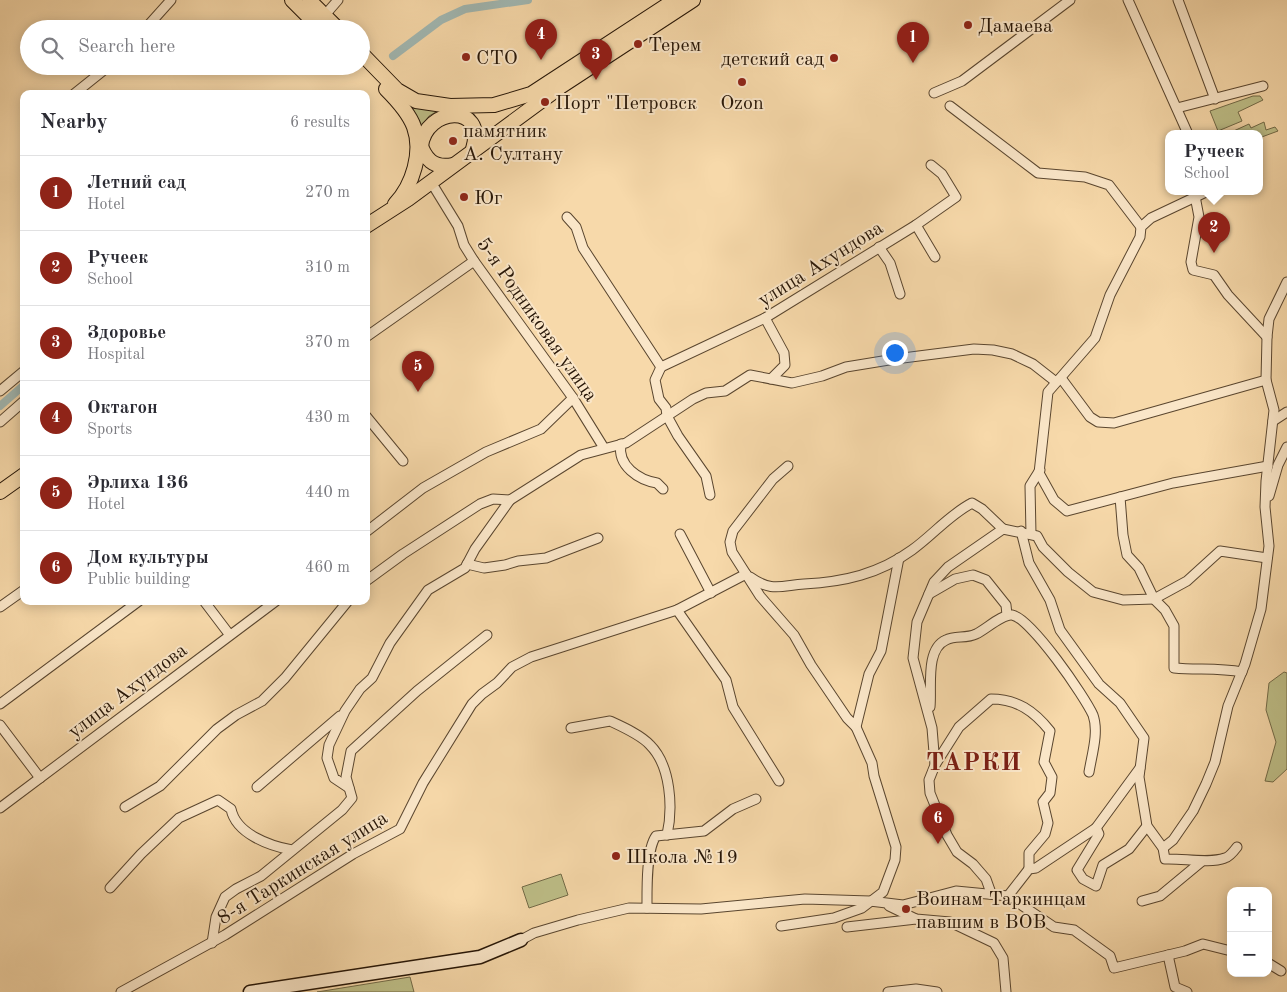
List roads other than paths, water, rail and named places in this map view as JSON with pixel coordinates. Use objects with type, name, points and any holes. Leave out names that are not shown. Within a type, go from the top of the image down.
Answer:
[{"type":"main road","points":[[292,0],[320,20]]},
{"type":"main road","points":[[310,0],[322,20]]},
{"type":"main road","points":[[573,73],[675,0]]},
{"type":"main road","points":[[370,223],[431,182],[473,149],[521,116],[556,84],[693,0]]},
{"type":"main road","points":[[370,62],[402,94],[416,101],[458,111],[471,122],[475,134],[473,149]]},
{"type":"main road","points":[[370,75],[393,97],[411,119],[425,157],[438,166],[454,165]]},
{"type":"main road","points":[[404,199],[413,174],[420,142],[433,124],[458,111],[494,105],[556,84]]},
{"type":"main road","points":[[0,492],[20,478]]},
{"type":"street","points":[[153,20],[171,0]]},
{"type":"street","points":[[324,20],[338,0]]},
{"type":"street","points":[[934,93],[962,81],[1070,0]]},
{"type":"street","points":[[1128,0],[1186,130]]},
{"type":"street","points":[[1178,0],[1215,99]]},
{"type":"street","points":[[79,90],[98,75]]},
{"type":"street","points":[[1177,108],[1263,86]]},
{"type":"street","points":[[950,106],[1038,173],[1085,176],[1109,185],[1141,227]]},
{"type":"street","name":"улица Ахундова","points":[[661,367],[765,318],[916,224],[956,196],[942,174],[932,165]]},
{"type":"street","name":"5-я Родниковая улица","points":[[431,182],[458,226],[464,245],[474,261],[573,398],[604,448]]},
{"type":"street","points":[[1031,534],[1030,486],[1040,470],[1048,392],[1096,338],[1110,294],[1140,237],[1141,227],[1151,218],[1195,196],[1200,218],[1191,262],[1193,270],[1214,275],[1228,296],[1267,337]]},
{"type":"street","points":[[567,217],[576,227],[583,248],[661,367],[655,380],[658,398],[666,408],[667,416],[689,454],[706,476],[710,495]]},
{"type":"street","points":[[916,224],[935,257]]},
{"type":"street","points":[[879,247],[890,263],[900,294]]},
{"type":"street","points":[[370,334],[474,261]]},
{"type":"street","points":[[1163,848],[1173,840],[1193,811],[1206,784],[1215,762],[1228,706],[1242,672],[1261,609],[1269,546],[1265,506],[1274,410],[1266,380],[1267,337],[1269,318],[1287,282]]},
{"type":"street","points":[[765,318],[784,353],[786,365],[771,379]]},
{"type":"street","points":[[349,788],[334,778],[326,758],[329,745],[345,711],[360,689],[372,678],[390,643],[428,590],[465,568],[475,549],[510,500],[582,456],[621,444],[640,435],[667,416],[706,393],[725,391],[750,375],[792,383],[822,376],[846,367],[895,359],[974,350],[993,350],[1012,354],[1033,364],[1059,380],[1090,417],[1098,422],[1114,423],[1266,380]]},
{"type":"street","points":[[0,391],[20,374]]},
{"type":"street","points":[[370,529],[423,488],[486,452],[542,429],[573,398]]},
{"type":"street","points":[[0,422],[20,404]]},
{"type":"street","points":[[1273,421],[1287,412]]},
{"type":"street","points":[[370,427],[404,461]]},
{"type":"street","points":[[621,444],[621,459],[632,472],[644,480],[658,483],[663,489]]},
{"type":"street","points":[[1265,506],[1278,465],[1287,447]]},
{"type":"street","points":[[781,926],[834,918],[862,908],[883,892],[895,860],[896,847],[874,776],[872,763],[856,727],[847,718],[811,665],[794,635],[760,596],[732,552],[730,542],[738,524],[773,479],[788,466]]},
{"type":"street","points":[[1040,470],[1054,500],[1067,511],[1173,483],[1268,466]]},
{"type":"street","points":[[1120,497],[1123,535],[1127,555],[1138,568],[1154,599],[1165,610],[1174,626],[1174,668],[1198,670],[1221,668],[1242,672]]},
{"type":"street","points":[[370,578],[402,554],[480,504],[493,499],[510,500]]},
{"type":"street","points":[[746,574],[768,588],[840,582],[891,564],[960,509],[972,503],[982,509],[1003,529],[1021,531],[1037,536],[1043,546],[1068,572],[1093,592],[1123,600],[1154,599],[1187,581],[1220,551],[1268,558]]},
{"type":"street","points":[[930,712],[913,658],[917,622],[934,582],[948,567],[1003,529]]},
{"type":"street","points":[[1021,531],[1029,563],[1050,600],[1060,630],[1099,684],[1120,703],[1144,738],[1139,776],[1147,826],[1163,848],[1165,859],[1189,858],[1202,862],[1226,858],[1237,848]]},
{"type":"street","points":[[680,534],[712,593]]},
{"type":"street","points":[[467,564],[484,568],[546,558],[598,538]]},
{"type":"street","points":[[856,727],[869,674],[881,651],[899,558]]},
{"type":"street","name":"8-я Таркинская улица","points":[[121,992],[212,943],[353,854],[400,828],[423,783],[472,704],[482,694],[497,684],[512,667],[567,644],[587,640],[677,610],[746,574]]},
{"type":"street","points":[[929,594],[956,579],[973,575],[986,580],[1006,605],[1007,615]]},
{"type":"street","points":[[0,607],[20,593]]},
{"type":"street","points":[[0,704],[134,605]]},
{"type":"street","points":[[207,605],[229,634]]},
{"type":"street","name":"улица Ахундова","points":[[0,808],[229,634],[270,605]]},
{"type":"street","points":[[125,807],[160,786],[217,729],[236,715],[262,701],[285,678],[345,605]]},
{"type":"street","points":[[677,610],[726,680],[733,707],[779,781]]},
{"type":"street","points":[[935,765],[930,712],[933,658],[937,648],[945,640],[976,634],[1007,615],[1015,616],[1042,639],[1093,716],[1095,732],[1089,772]]},
{"type":"street","name":"8-я Таркинская улица","points":[[292,850],[342,810],[352,798],[346,777],[351,751],[417,691],[487,635]]},
{"type":"street","points":[[991,894],[986,879],[973,864],[957,852],[947,835],[930,793],[929,780],[935,765],[959,727],[991,699],[1006,699],[1031,710],[1050,731],[1044,762],[1052,777],[1050,793],[1043,802],[1048,823],[1045,834],[1029,853],[1029,869],[1008,896]]},
{"type":"street","points":[[257,787],[345,711]]},
{"type":"street","points":[[571,728],[610,720],[651,745],[661,764],[671,804],[667,835]]},
{"type":"street","points":[[0,725],[40,778]]},
{"type":"street","points":[[1029,869],[1036,868],[1096,828],[1140,768]]},
{"type":"street","points":[[647,908],[653,841],[656,836],[704,831],[733,809],[756,799]]},
{"type":"street","points":[[110,888],[140,854],[179,818],[218,800],[230,809],[233,820],[255,837],[278,847],[292,850]]},
{"type":"street","points":[[1096,828],[1099,834],[1077,870],[1083,879],[1096,886],[1103,865],[1129,849],[1147,826]]},
{"type":"street","points":[[212,943],[216,917],[225,897],[236,888],[261,876],[292,850]]},
{"type":"street","points":[[1142,901],[1160,896],[1202,862]]},
{"type":"street","points":[[250,992],[480,957],[534,934],[578,920],[629,908],[701,909],[805,899],[870,901],[903,905],[956,891],[1008,896],[1054,927],[1074,930],[1110,956],[1114,968],[1168,955],[1203,944],[1227,950]]},
{"type":"street","points":[[883,902],[916,919]]},
{"type":"street","points":[[847,927],[916,919],[950,922],[994,943],[1003,958],[1006,992]]},
{"type":"street","points":[[1168,955],[1175,987],[1187,992]]},
{"type":"street","points":[[1272,966],[1281,972]]},
{"type":"street","points":[[888,992],[916,990],[937,992]]},
{"type":"waterway","points":[[393,56],[441,20],[465,9],[528,0]]},
{"type":"waterway","points":[[0,406],[20,388]]},
{"type":"place","name":"Дамаева","points":[[968,25]]},
{"type":"place","name":"Терем","points":[[638,44]]},
{"type":"place","name":"СТО","points":[[466,57]]},
{"type":"place","name":"детский сад","points":[[834,58]]},
{"type":"place","name":"Октагон","points":[[541,60]]},
{"type":"place","name":"Летний сад","points":[[913,63]]},
{"type":"place","name":"Здоровье","points":[[596,80]]},
{"type":"place","name":"Ozon","points":[[742,82]]},
{"type":"place","name":"Порт \"Петровск","points":[[545,102]]},
{"type":"place","name":"памятник А. Султану","points":[[453,141]]},
{"type":"place","name":"Юг","points":[[464,197]]},
{"type":"place","name":"Ручеек","points":[[1214,253]]},
{"type":"place","name":"Эрлиха 136","points":[[418,392]]},
{"type":"place","name":"Дом культуры","points":[[938,844]]},
{"type":"place","name":"Школа №19","points":[[616,856]]},
{"type":"place","name":"Воинам Таркинцам павшим в ВОВ","points":[[906,909]]},
{"type":"district","name":"ТАРКИ","points":[[974,761]]}]
